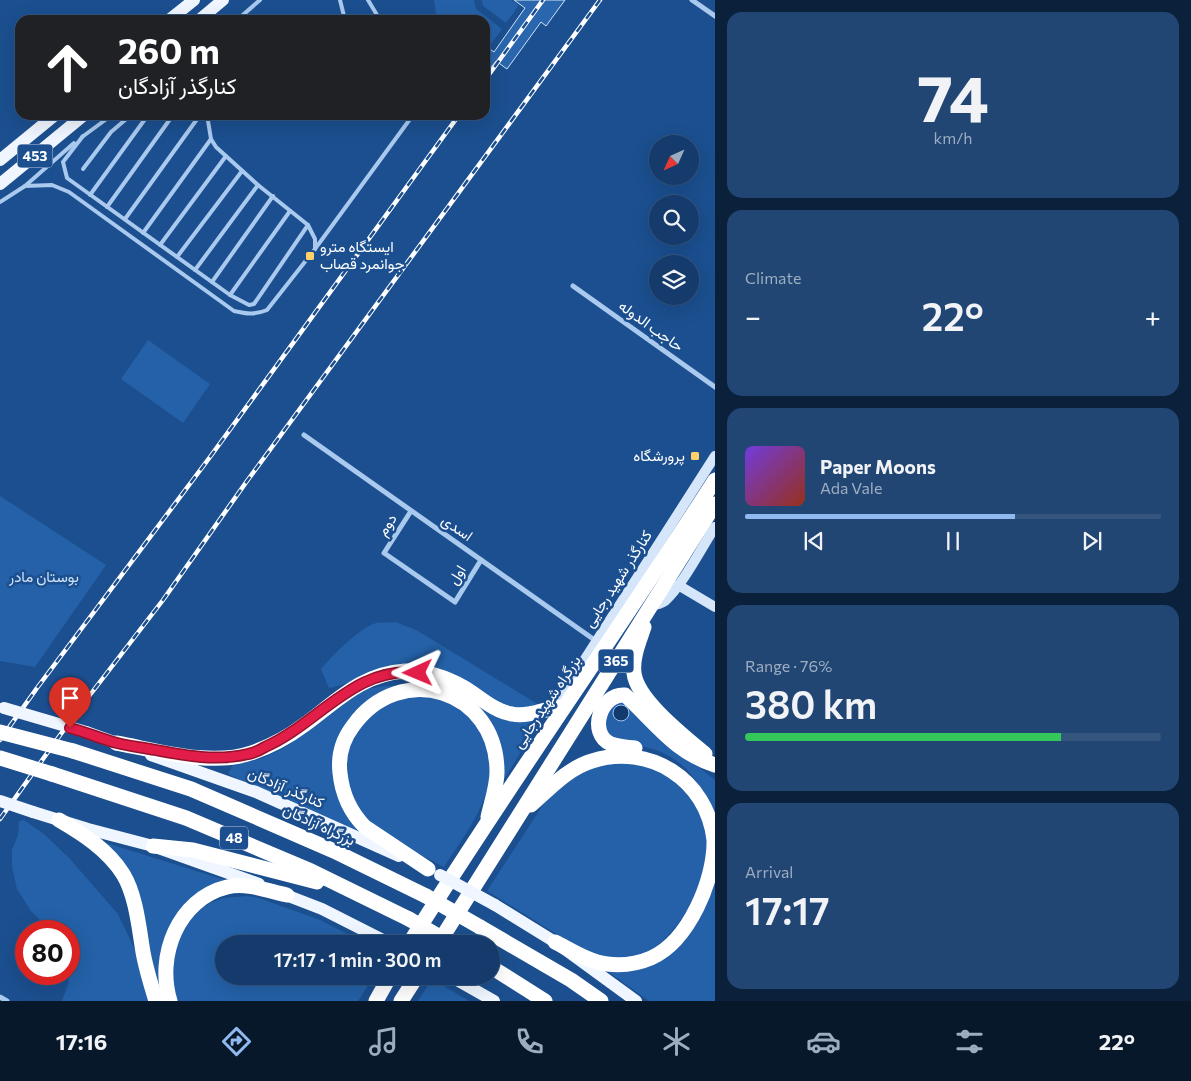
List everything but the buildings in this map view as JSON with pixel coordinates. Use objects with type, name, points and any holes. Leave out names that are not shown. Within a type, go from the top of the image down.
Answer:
[{"type":"highway","name":"بزرگراه شهید رجایی","points":[[416,935],[445,887],[487,826],[556,714],[661,564],[715,480]]},
{"type":"highway","name":"365","points":[[444,935],[715,504]]},
{"type":"highway","points":[[650,606],[635,660],[634,673],[638,686],[650,704],[691,742],[715,761]]},
{"type":"highway","points":[[116,743],[187,756],[209,758],[228,758],[250,754],[277,742],[303,726],[346,692],[361,683],[383,674],[407,671],[446,679],[464,687],[497,709],[513,714],[556,714]]},
{"type":"highway","points":[[434,872],[365,827],[357,819],[345,796],[340,769],[340,756],[350,729],[369,707],[396,693],[424,690],[448,694],[470,707],[486,727],[496,756],[497,774],[487,826]]},
{"type":"highway","points":[[698,798],[693,784],[683,772],[668,760],[651,751],[618,746],[609,743],[603,738],[598,723],[602,710],[612,698],[625,695],[667,737],[692,756],[715,765]]},
{"type":"highway","name":"بزرگراه آزادگان","points":[[0,732],[73,751],[191,789],[334,851],[426,896],[570,980],[601,1001]]},
{"type":"highway","points":[[517,818],[566,774],[590,761],[616,755],[643,757],[667,767],[687,783],[707,812],[711,825],[714,850],[707,886],[699,906],[679,936],[664,950],[652,958],[635,964],[620,965],[595,961],[555,942]]},
{"type":"highway","name":"48","points":[[0,758],[186,818],[311,871],[436,935]]},
{"type":"highway","points":[[59,820],[93,842],[110,858],[124,876],[137,917],[156,1001]]},
{"type":"highway","points":[[153,846],[193,850],[353,891]]},
{"type":"highway","points":[[170,1001],[166,968],[169,947],[176,928],[196,903],[227,887],[251,886],[287,895]]},
{"type":"highway","points":[[500,973],[545,1001]]},
{"type":"highway","points":[[376,1001],[385,985]]},
{"type":"highway","points":[[401,1001],[412,985]]},
{"type":"highway","points":[[407,1001],[414,985]]},
{"type":"main road","points":[[176,15],[194,0]]},
{"type":"main road","points":[[204,15],[223,0]]},
{"type":"main road","name":"453","points":[[0,160],[49,120]]},
{"type":"main road","name":"453","points":[[0,184],[78,120]]},
{"type":"main road","name":"کنارگذر آزادگان","points":[[2,708],[86,732],[256,792],[434,872]]},
{"type":"main road","points":[[0,801],[59,820],[153,846],[229,873],[322,909],[373,935]]},
{"type":"main road","points":[[434,872],[495,905],[555,942],[636,1001]]},
{"type":"main road","points":[[466,985],[494,1001]]},
{"type":"street","points":[[692,0],[715,16]]},
{"type":"street","name":"حاجب الدوله","points":[[573,286],[660,348]]},
{"type":"street","name":"اسدی","points":[[304,435],[596,642]]},
{"type":"street","name":"کنارگذر شهید رجایی","points":[[556,714],[562,695],[715,456]]},
{"type":"street","name":"دوم","points":[[411,511],[384,554],[455,602]]},
{"type":"street","points":[[650,606],[659,605],[665,601],[678,585],[715,527]]},
{"type":"street","name":"اول","points":[[455,602],[481,560]]},
{"type":"street","points":[[678,585],[715,607]]},
{"type":"street","points":[[0,996],[7,1001]]},
{"type":"lane","points":[[243,15],[260,0]]},
{"type":"lane","points":[[340,0],[343,15]]},
{"type":"lane","points":[[368,0],[377,15]]},
{"type":"lane","points":[[0,202],[25,186],[83,136],[105,120]]},
{"type":"lane","points":[[83,169],[111,132],[125,120]]},
{"type":"lane","points":[[90,195],[144,120]]},
{"type":"lane","points":[[107,207],[170,120]]},
{"type":"lane","points":[[125,220],[196,120]]},
{"type":"lane","points":[[207,120],[211,139],[226,156],[258,185],[308,225],[315,239],[315,249]]},
{"type":"lane","points":[[25,186],[52,185],[68,192],[234,311],[257,314],[267,310],[315,249],[409,120]]},
{"type":"lane","points":[[83,136],[63,162],[67,178],[230,295],[249,306],[254,304],[308,225]]},
{"type":"lane","points":[[143,232],[211,139]]},
{"type":"lane","points":[[160,245],[226,156]]},
{"type":"lane","points":[[178,258],[242,171]]},
{"type":"lane","points":[[195,270],[258,185]]},
{"type":"lane","points":[[212,282],[273,196]]},
{"type":"lane","points":[[230,295],[290,211]]},
{"type":"lane","name":"حاجب الدوله","points":[[660,348],[715,387]]},
{"type":"green space","points":[[434,0],[474,0],[476,9],[484,15],[436,15]]},
{"type":"green space","points":[[482,0],[511,0],[519,5],[506,23],[483,6]]},
{"type":"green space","points":[[490,20],[502,29],[492,43],[490,42]]},
{"type":"green space","points":[[148,340],[210,384],[183,423],[121,379]]},
{"type":"green space","name":"بوستان مادر","points":[[0,496],[106,565],[35,667],[0,661]]},
{"type":"green space","points":[[396,622],[418,631],[539,705],[526,710],[509,709],[447,674],[350,683],[329,688],[321,669],[339,650],[354,636],[369,626],[376,623]]},
{"type":"green space","points":[[396,686],[351,719],[342,803],[393,849],[228,774],[232,766],[263,758],[284,748],[346,701],[367,689]]},
{"type":"green space","points":[[412,695],[442,700],[463,710],[474,722],[488,753],[490,770],[488,787],[482,804],[464,837],[444,867],[389,839],[360,814],[348,785],[347,756],[350,745],[360,727],[378,708]]},
{"type":"green space","points":[[471,700],[493,713],[546,711],[503,781]]},
{"type":"green space","points":[[624,701],[681,753],[715,780],[715,820],[701,789],[681,764],[661,752],[617,740],[609,734],[604,726],[607,711],[613,704]]},
{"type":"green space","points":[[607,762],[641,764],[658,770],[669,777],[694,804],[704,822],[707,835],[707,854],[702,876],[693,898],[681,919],[666,937],[649,951],[630,959],[609,959],[584,950],[487,891],[550,794],[572,776]]},
{"type":"green space","points":[[24,820],[44,834],[70,859],[118,914],[141,963],[151,1001],[62,1001],[68,985],[80,985],[80,920],[40,920],[31,911],[17,889],[12,867],[12,850],[18,835],[19,821]]},
{"type":"green space","points":[[100,841],[225,880],[186,907],[162,1001],[152,963],[149,938],[140,901]]},
{"type":"green space","points":[[715,872],[715,1001],[649,1001],[603,968],[652,963]]},
{"type":"green space","points":[[247,896],[259,898],[320,920],[349,935],[215,935],[215,985],[368,985],[358,1001],[176,1001],[171,983],[175,942],[194,913],[212,902],[223,898]]},
{"type":"green space","points":[[428,985],[442,985],[469,1001],[418,1001]]},
{"type":"shaded area","points":[[621,705],[627,707],[629,713],[627,719],[621,721],[615,719],[613,713],[615,707]]},
{"type":"railway","points":[[490,73],[543,0]]},
{"type":"railway","points":[[0,819],[73,717],[163,600],[247,481],[600,0]]},
{"type":"railway","points":[[0,740],[210,457],[455,120]]},
{"type":"place","name":"ایستگاه مترو جوانمرد قصاب","points":[[310,256]]},
{"type":"place","name":"پرورشگاه","points":[[695,456]]},
{"type":"route","points":[[70,728],[116,743],[187,756],[228,758],[250,754],[277,742],[303,726],[346,692],[361,683],[383,674],[407,671],[418,673]]}]
